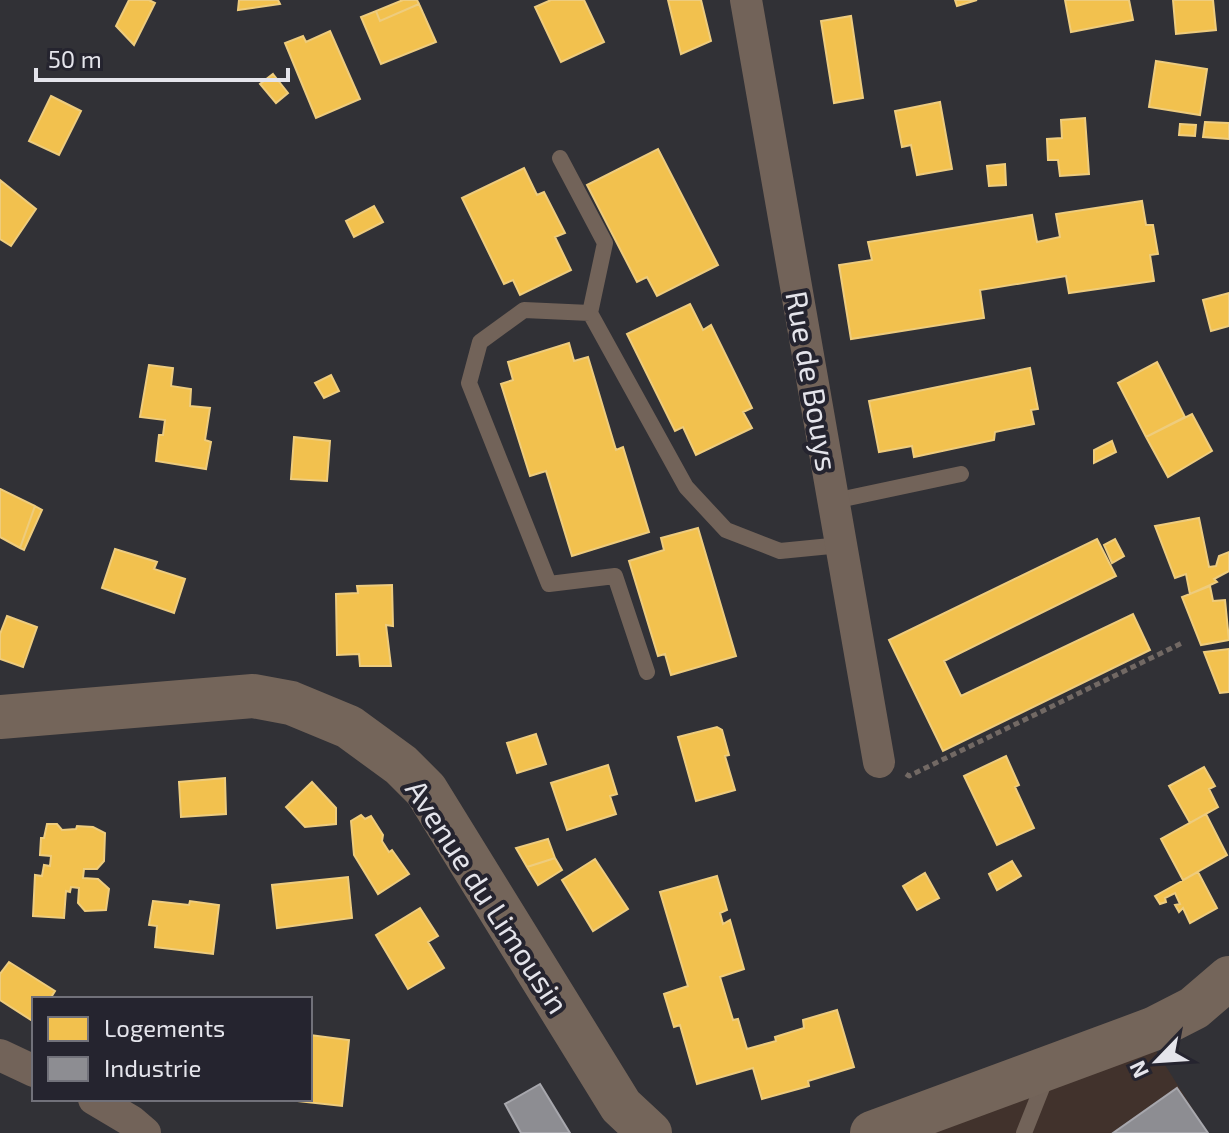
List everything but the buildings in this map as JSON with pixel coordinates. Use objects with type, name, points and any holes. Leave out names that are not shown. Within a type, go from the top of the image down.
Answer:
[{"type":"main road","name":"Avenue du Limousin","points":[[0,717],[253,696],[291,703],[327,716],[369,739],[426,790],[621,1106],[650,1133]]},
{"type":"main road","points":[[872,1133],[1153,1029],[1194,1008],[1229,978]]},
{"type":"street","name":"Rue de Bouys","points":[[746,0],[879,762]]},
{"type":"street","points":[[0,1055],[32,1070]]},
{"type":"street","points":[[97,1101],[145,1133]]},
{"type":"lane","points":[[560,158],[605,243],[590,313],[686,487],[726,530],[780,551],[841,545]]},
{"type":"lane","points":[[590,313],[524,310],[480,342],[469,383],[549,584],[615,576],[647,672]]},
{"type":"lane","points":[[834,501],[961,474]]},
{"type":"lane","points":[[1024,1133],[1051,1066]]},
{"type":"path","points":[[879,762],[909,776],[1182,643]]},
{"type":"shaded area","points":[[1153,1046],[1208,1133],[932,1133]]}]
